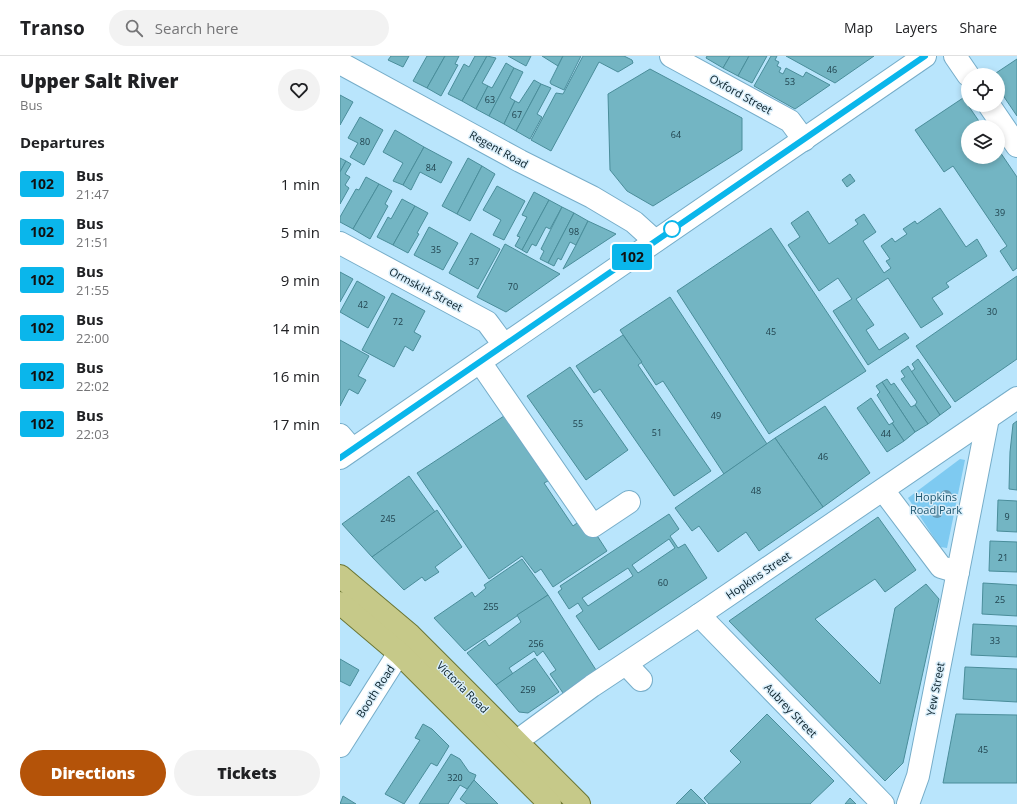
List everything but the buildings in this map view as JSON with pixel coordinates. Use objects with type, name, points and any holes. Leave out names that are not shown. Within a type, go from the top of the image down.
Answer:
[{"type":"main road","name":"Victoria Road","points":[[340,576],[405,644],[509,748],[579,804]]},
{"type":"main road","name":"Victoria Road","points":[[340,603],[405,644]]},
{"type":"main road","name":"Victoria Road","points":[[509,748],[550,804]]},
{"type":"street","name":"Oxford Street","points":[[671,56],[790,121],[804,140]]},
{"type":"street","points":[[344,447],[480,362],[925,56]]},
{"type":"street","points":[[955,56],[963,68]]},
{"type":"street","name":"Regent Road","points":[[340,63],[520,161],[592,197],[634,222],[655,241]]},
{"type":"street","points":[[994,112],[1017,146]]},
{"type":"street","name":"Ormskirk Street","points":[[340,243],[487,322],[504,345]]},
{"type":"street","points":[[480,362],[594,526],[629,502]]},
{"type":"street","name":"Hopkins Street","points":[[509,748],[592,686],[884,490],[1017,398]]},
{"type":"street","name":"Yew Street","points":[[908,804],[918,776],[988,418]]},
{"type":"street","points":[[884,490],[942,567],[958,572]]},
{"type":"street","name":"Aubrey Street","points":[[699,615],[883,804]]},
{"type":"street","name":"Booth Road","points":[[340,746],[405,644]]},
{"type":"street","points":[[626,664],[641,680]]},
{"type":"green space","name":"Hopkins Road Park","points":[[960,459],[965,460],[947,548],[940,547],[908,498]]},
{"type":"bus line","name":"102","points":[[340,458],[925,56]]}]
